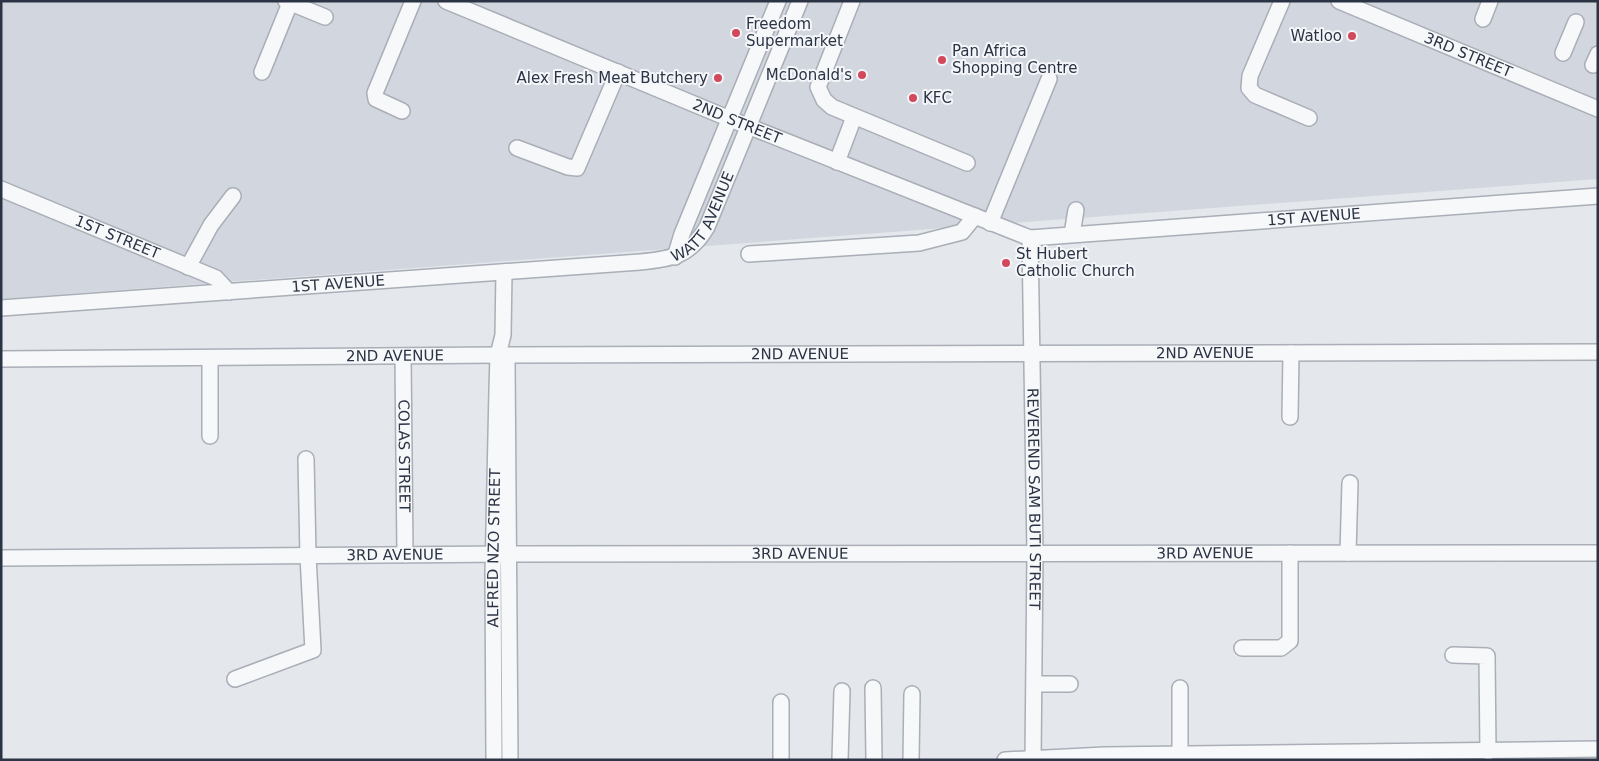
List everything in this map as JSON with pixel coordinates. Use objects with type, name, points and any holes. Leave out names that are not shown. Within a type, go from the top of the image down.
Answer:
[{"type":"street","points":[[402,111],[380,102],[376,99],[375,93],[412,1]]},
{"type":"street","name":"2ND STREET","points":[[446,1],[730,119],[1030,238]]},
{"type":"street","name":"WATT AVENUE","points":[[675,257],[682,234],[778,1]]},
{"type":"street","name":"WATT AVENUE","points":[[675,257],[691,248],[707,227],[800,1]]},
{"type":"street","points":[[852,1],[818,86],[824,100],[832,107],[854,117],[967,163]]},
{"type":"street","points":[[1282,1],[1250,76],[1249,88],[1255,96],[1309,118]]},
{"type":"street","name":"3RD STREET","points":[[1339,1],[1598,108]]},
{"type":"street","points":[[1483,20],[1490,1]]},
{"type":"street","points":[[262,72],[288,2],[325,17]]},
{"type":"street","points":[[1563,53],[1576,22]]},
{"type":"street","points":[[517,148],[568,168],[577,168],[618,72]]},
{"type":"street","points":[[990,222],[1049,79]]},
{"type":"street","points":[[838,162],[854,117]]},
{"type":"street","name":"1ST STREET","points":[[1,189],[216,278],[229,292]]},
{"type":"street","points":[[188,267],[211,226],[233,196]]},
{"type":"street","name":"1ST AVENUE","points":[[1030,238],[1598,196]]},
{"type":"street","points":[[1072,234],[1076,210]]},
{"type":"street","points":[[749,254],[919,243],[962,232],[975,216]]},
{"type":"street","name":"REVEREND SAM BUTI STREET","points":[[1030,238],[1035,553],[1033,758]]},
{"type":"street","name":"1ST AVENUE","points":[[1,308],[640,262],[675,257]]},
{"type":"street","name":"ALFRED NZO STREET","points":[[494,760],[501,554],[504,272]]},
{"type":"street","name":"2ND AVENUE","points":[[1,359],[502,355],[1598,352]]},
{"type":"street","points":[[1290,417],[1291,353]]},
{"type":"street","name":"COLAS STREET","points":[[404,356],[405,555]]},
{"type":"street","points":[[210,358],[210,436]]},
{"type":"street","points":[[235,679],[314,650],[308,556],[306,459]]},
{"type":"street","points":[[1348,553],[1350,483]]},
{"type":"street","points":[[1242,648],[1281,648],[1290,641],[1290,553]]},
{"type":"street","name":"3RD AVENUE","points":[[1,558],[501,554],[1598,553]]},
{"type":"street","name":"ALFRED NZO STREET","points":[[501,554],[510,760]]},
{"type":"street","points":[[1453,654],[1487,656],[1488,752]]},
{"type":"street","points":[[1035,684],[1070,684]]},
{"type":"street","points":[[873,688],[874,760]]},
{"type":"street","points":[[1180,688],[1180,754]]},
{"type":"street","points":[[840,760],[842,690]]},
{"type":"street","points":[[910,760],[912,694]]},
{"type":"street","points":[[781,702],[781,760]]},
{"type":"street","points":[[1005,760],[1180,754],[1376,757],[1598,749]]},
{"type":"shaded area","points":[[1,1],[1598,1],[1598,179],[1,299]]},
{"type":"place","name":"Freedom Supermarket","points":[[736,33]]},
{"type":"place","name":"Watloo","points":[[1352,36]]},
{"type":"place","name":"Pan Africa Shopping Centre","points":[[942,60]]},
{"type":"place","name":"McDonald's","points":[[862,75]]},
{"type":"place","name":"Alex Fresh Meat Butchery","points":[[718,78]]},
{"type":"place","name":"KFC","points":[[913,98]]},
{"type":"place","name":"St Hubert Catholic Church","points":[[1006,263]]}]
